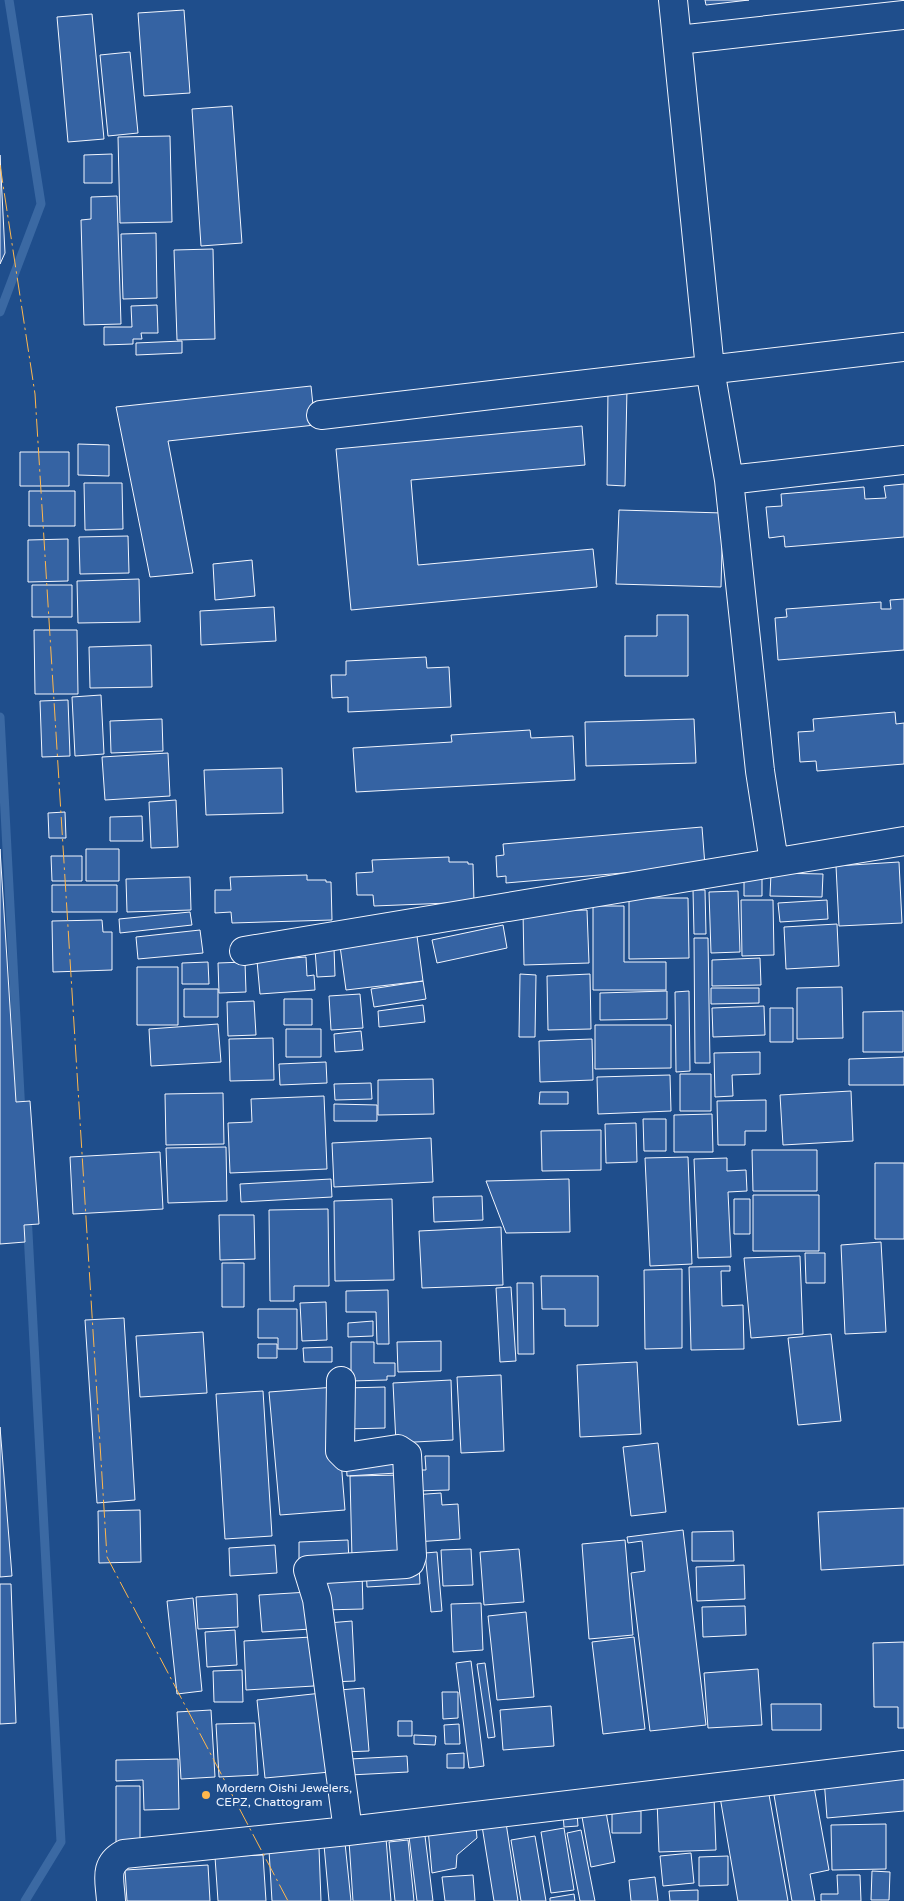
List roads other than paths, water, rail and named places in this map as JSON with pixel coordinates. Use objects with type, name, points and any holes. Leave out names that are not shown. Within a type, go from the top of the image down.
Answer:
[{"type":"street","points":[[673,0],[710,369],[729,480],[760,771],[774,862]]},
{"type":"street","points":[[678,40],[904,15]]},
{"type":"street","points":[[321,415],[904,347]]},
{"type":"street","points":[[729,480],[904,460]]},
{"type":"street","points":[[244,951],[904,841]]},
{"type":"street","points":[[340,1381],[340,1451],[342,1454],[346,1457],[398,1449],[406,1455],[412,1556],[410,1562],[406,1564],[308,1570],[317,1599],[348,1831]]},
{"type":"street","points":[[111,1901],[109,1870],[115,1858],[124,1854],[348,1831],[904,1766]]},
{"type":"waterway","points":[[0,312],[41,204],[9,0]]},
{"type":"waterway","points":[[0,717],[21,1114]]},
{"type":"waterway","points":[[25,1901],[61,1842],[27,1214]]},
{"type":"place","name":"Mordern Oishi Jewelers, CEPZ, Chattogram","points":[[206,1795]]}]
